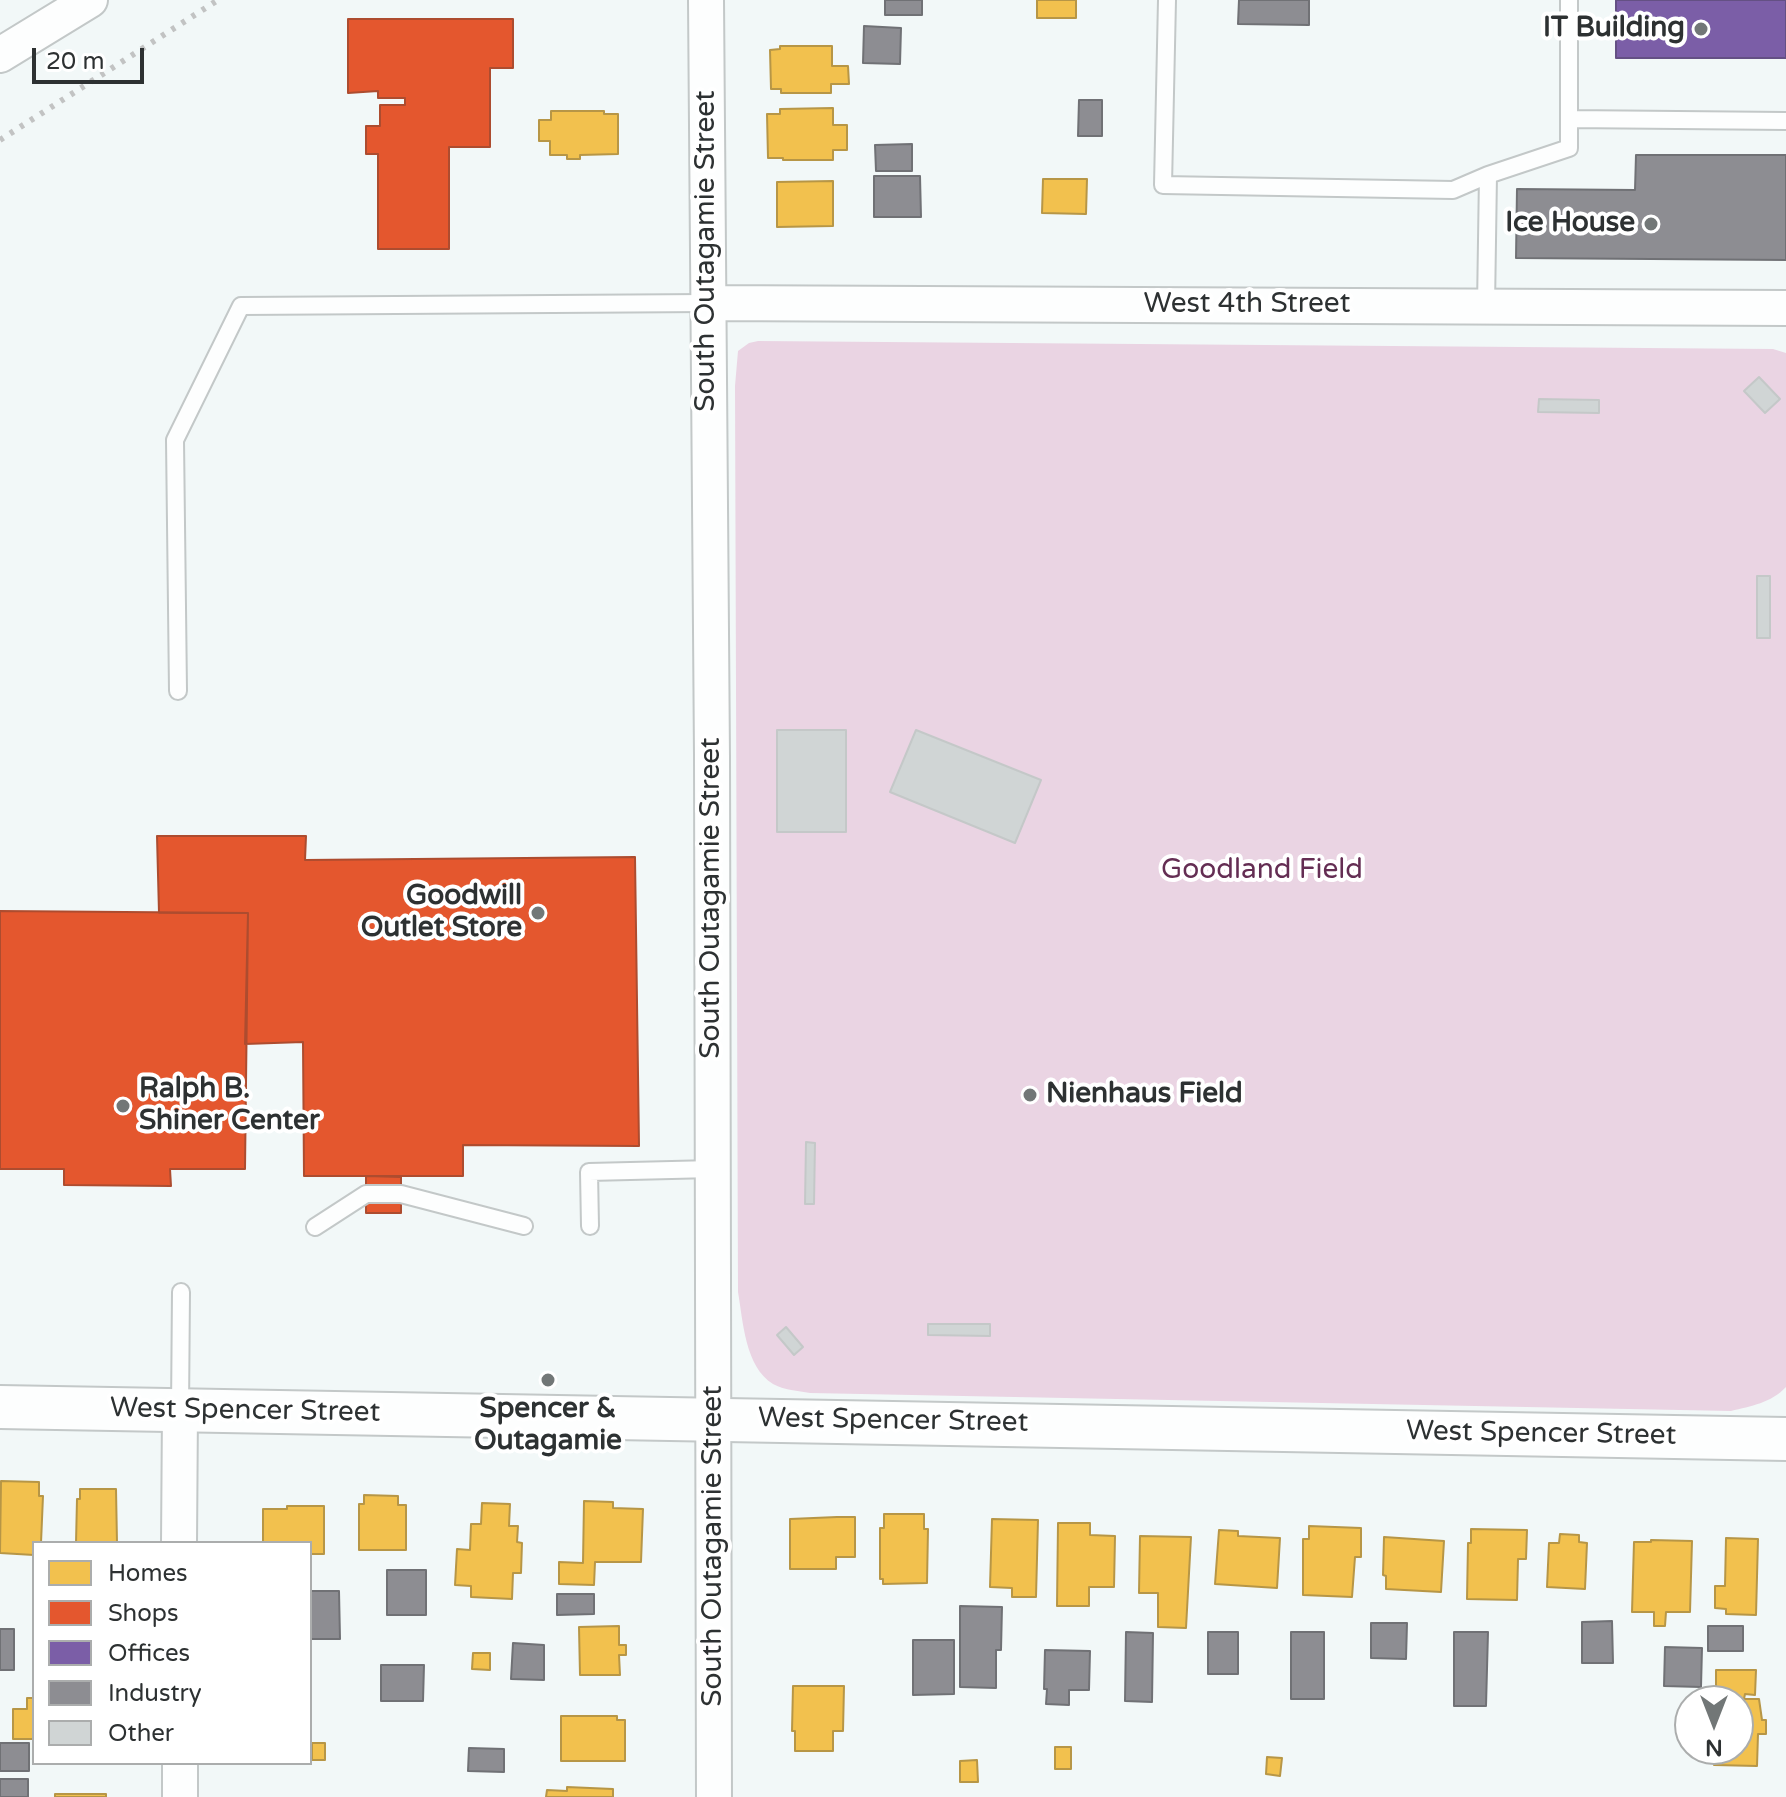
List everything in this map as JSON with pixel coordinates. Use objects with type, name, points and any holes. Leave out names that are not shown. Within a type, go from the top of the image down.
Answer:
[{"type":"street","points":[[0,55],[90,0]]},
{"type":"street","name":"South Outagamie Street","points":[[706,0],[713,772],[714,1797]]},
{"type":"street","name":"West 4th Street","points":[[707,303],[1786,308]]},
{"type":"street","name":"West Spencer Street","points":[[0,1407],[1786,1439]]},
{"type":"street","points":[[179,1541],[180,1410]]},
{"type":"street","points":[[180,1765],[180,1797]]},
{"type":"lane","points":[[1167,0],[1163,185],[1453,190],[1569,148],[1569,0]]},
{"type":"lane","points":[[1569,119],[1786,121]]},
{"type":"lane","points":[[1486,306],[1488,175]]},
{"type":"lane","points":[[178,691],[175,440],[241,306],[707,303]]},
{"type":"lane","points":[[590,1226],[589,1172],[713,1169]]},
{"type":"lane","points":[[315,1227],[366,1194],[401,1194],[524,1226]]},
{"type":"lane","points":[[180,1410],[181,1292]]},
{"type":"green space","name":"Goodland Field","points":[[758,341],[1773,349],[1786,353],[1786,1387],[1767,1400],[1731,1411],[810,1393],[782,1388],[764,1376],[751,1355],[738,1292],[735,386],[738,351]]},
{"type":"building: Homes","points":[[1037,0],[1076,0],[1076,18],[1037,18]]},
{"type":"building: Homes","points":[[780,46],[832,46],[832,66],[848,66],[849,84],[831,84],[831,93],[781,93],[781,89],[771,89],[770,50],[780,49]]},
{"type":"building: Homes","points":[[833,108],[833,125],[847,125],[847,150],[833,150],[833,160],[768,158],[767,114],[780,114],[780,109]]},
{"type":"building: Homes","points":[[551,111],[618,114],[618,154],[580,155],[580,159],[550,155],[550,141],[539,141],[539,120],[551,120]]},
{"type":"building: Homes","points":[[1043,179],[1087,179],[1086,214],[1042,213]]},
{"type":"building: Homes","points":[[833,181],[833,226],[777,227],[777,182]]},
{"type":"building: Homes","points":[[1,1481],[39,1482],[39,1496],[43,1496],[41,1541],[32,1541],[32,1555],[0,1553]]},
{"type":"building: Homes","points":[[80,1489],[116,1489],[117,1541],[76,1541],[77,1499],[80,1499]]},
{"type":"building: Homes","points":[[364,1495],[398,1496],[398,1505],[406,1505],[406,1550],[359,1550],[359,1504],[364,1504]]},
{"type":"building: Homes","points":[[584,1501],[613,1502],[613,1508],[643,1509],[641,1562],[595,1562],[594,1585],[559,1584],[559,1562],[583,1563]]},
{"type":"building: Homes","points":[[482,1503],[510,1504],[509,1526],[518,1526],[517,1542],[522,1543],[521,1573],[513,1573],[512,1599],[471,1597],[471,1586],[455,1585],[457,1549],[470,1550],[471,1524],[481,1524]]},
{"type":"building: Homes","points":[[287,1506],[324,1506],[324,1554],[312,1554],[312,1541],[263,1541],[263,1509],[287,1509]]},
{"type":"building: Homes","points":[[884,1514],[924,1514],[924,1529],[928,1529],[927,1583],[883,1584],[883,1579],[880,1579],[880,1528],[884,1528]]},
{"type":"building: Homes","points":[[855,1517],[855,1557],[836,1557],[836,1569],[790,1569],[790,1519]]},
{"type":"building: Homes","points":[[992,1519],[1038,1520],[1036,1597],[1012,1597],[1012,1588],[990,1587]]},
{"type":"building: Homes","points":[[1058,1523],[1090,1523],[1090,1535],[1115,1536],[1114,1587],[1089,1587],[1089,1606],[1057,1606]]},
{"type":"building: Homes","points":[[1309,1526],[1361,1528],[1361,1557],[1355,1557],[1352,1597],[1303,1595],[1303,1539],[1309,1539]]},
{"type":"building: Homes","points":[[1471,1529],[1527,1530],[1526,1559],[1518,1559],[1517,1600],[1467,1599]]},
{"type":"building: Homes","points":[[1219,1530],[1238,1531],[1238,1536],[1280,1538],[1277,1588],[1215,1584]]},
{"type":"building: Homes","points":[[1560,1534],[1579,1535],[1579,1542],[1587,1543],[1585,1589],[1547,1587],[1549,1543],[1559,1543]]},
{"type":"building: Homes","points":[[1140,1536],[1191,1537],[1186,1628],[1158,1627],[1158,1593],[1139,1593]]},
{"type":"building: Homes","points":[[1384,1537],[1444,1541],[1441,1592],[1386,1589],[1386,1576],[1383,1575]]},
{"type":"building: Homes","points":[[1726,1538],[1758,1539],[1756,1615],[1726,1614],[1726,1609],[1715,1608],[1715,1586],[1725,1586]]},
{"type":"building: Homes","points":[[1692,1541],[1690,1612],[1666,1612],[1665,1626],[1654,1626],[1654,1612],[1632,1612],[1634,1542]]},
{"type":"building: Homes","points":[[619,1626],[619,1645],[626,1645],[626,1655],[619,1655],[620,1675],[580,1675],[579,1627]]},
{"type":"building: Homes","points":[[473,1653],[490,1653],[490,1670],[472,1669]]},
{"type":"building: Homes","points":[[1716,1670],[1756,1670],[1755,1695],[1754,1685],[1716,1685]]},
{"type":"building: Homes","points":[[793,1686],[844,1686],[843,1731],[833,1731],[833,1751],[795,1751]]},
{"type":"building: Homes","points":[[27,1698],[32,1698],[32,1739],[13,1739],[13,1709],[27,1709]]},
{"type":"building: Homes","points":[[1754,1699],[1759,1699],[1762,1720],[1766,1720],[1766,1734],[1758,1734],[1757,1766],[1714,1765],[1754,1765]]},
{"type":"building: Homes","points":[[561,1716],[617,1716],[617,1720],[625,1720],[625,1761],[561,1761]]},
{"type":"building: Homes","points":[[312,1743],[325,1743],[325,1760],[312,1760]]},
{"type":"building: Homes","points":[[1055,1747],[1071,1747],[1071,1769],[1055,1769]]},
{"type":"building: Homes","points":[[1267,1757],[1282,1758],[1280,1776],[1266,1774]]},
{"type":"building: Homes","points":[[977,1760],[978,1782],[960,1782],[960,1761]]},
{"type":"building: Homes","points":[[567,1787],[613,1789],[613,1797],[546,1797],[547,1790],[567,1791]]},
{"type":"building: Homes","points":[[55,1794],[106,1794],[106,1797],[55,1797]]},
{"type":"building: Shops","points":[[348,19],[513,19],[513,68],[490,68],[490,147],[449,147],[449,249],[378,249],[378,154],[366,154],[366,126],[380,126],[380,105],[405,105],[405,98],[378,98],[378,91],[348,93]]},
{"type":"building: Shops","points":[[157,836],[306,836],[305,860],[635,857],[639,1146],[463,1145],[463,1176],[304,1176],[303,1042],[245,1044],[248,913],[159,913]]},
{"type":"building: Shops","name":"Ralph B. Shiner Center","points":[[0,911],[248,913],[245,1169],[170,1169],[171,1186],[64,1185],[64,1169],[0,1169]]},
{"type":"building: Shops","points":[[366,1176],[401,1177],[401,1213],[366,1213]]},
{"type":"building: Offices","name":"IT Building","points":[[1616,0],[1786,0],[1786,58],[1616,58]]},
{"type":"building: Industry","points":[[885,0],[922,0],[922,15],[885,15]]},
{"type":"building: Industry","points":[[1239,0],[1309,0],[1309,25],[1238,24]]},
{"type":"building: Industry","points":[[864,26],[901,28],[900,64],[863,63]]},
{"type":"building: Industry","points":[[1079,100],[1102,100],[1102,136],[1078,136]]},
{"type":"building: Industry","points":[[912,144],[912,171],[876,171],[875,145]]},
{"type":"building: Industry","name":"Ice House","points":[[1636,155],[1786,155],[1786,260],[1516,258],[1517,189],[1635,190]]},
{"type":"building: Industry","points":[[874,176],[920,176],[921,217],[874,217]]},
{"type":"building: Industry","points":[[387,1570],[426,1570],[426,1615],[387,1615]]},
{"type":"building: Industry","points":[[312,1591],[339,1591],[340,1639],[312,1639]]},
{"type":"building: Industry","points":[[557,1594],[594,1594],[594,1614],[557,1615]]},
{"type":"building: Industry","points":[[960,1606],[1002,1607],[1001,1650],[996,1650],[996,1688],[960,1687]]},
{"type":"building: Industry","points":[[1612,1621],[1613,1663],[1582,1663],[1582,1622]]},
{"type":"building: Industry","points":[[1371,1623],[1407,1623],[1406,1659],[1371,1658]]},
{"type":"building: Industry","points":[[1708,1626],[1743,1626],[1743,1651],[1708,1651]]},
{"type":"building: Industry","points":[[0,1629],[14,1629],[14,1670],[0,1670]]},
{"type":"building: Industry","points":[[1126,1632],[1153,1633],[1152,1702],[1125,1701]]},
{"type":"building: Industry","points":[[1208,1632],[1238,1632],[1238,1674],[1208,1674]]},
{"type":"building: Industry","points":[[1291,1632],[1324,1632],[1324,1699],[1291,1699]]},
{"type":"building: Industry","points":[[1454,1632],[1488,1632],[1486,1706],[1454,1706]]},
{"type":"building: Industry","points":[[913,1640],[954,1640],[954,1694],[913,1695]]},
{"type":"building: Industry","points":[[513,1643],[544,1645],[544,1680],[511,1679]]},
{"type":"building: Industry","points":[[1665,1647],[1702,1648],[1701,1685],[1664,1686]]},
{"type":"building: Industry","points":[[1045,1650],[1090,1651],[1089,1690],[1069,1690],[1069,1705],[1046,1704]]},
{"type":"building: Industry","points":[[381,1665],[424,1665],[423,1701],[381,1701]]},
{"type":"building: Industry","points":[[0,1743],[29,1743],[29,1771],[0,1771]]},
{"type":"building: Industry","points":[[469,1748],[504,1749],[504,1772],[468,1771]]},
{"type":"building: Industry","points":[[0,1779],[28,1779],[28,1797],[0,1797]]},
{"type":"building: Other","points":[[1759,377],[1780,399],[1765,413],[1744,391]]},
{"type":"building: Other","points":[[1539,399],[1599,400],[1599,413],[1538,412]]},
{"type":"building: Other","points":[[1757,576],[1770,576],[1770,638],[1757,638]]},
{"type":"building: Other","points":[[777,730],[846,730],[846,832],[777,832]]},
{"type":"building: Other","points":[[916,730],[1041,780],[1015,843],[890,792]]},
{"type":"building: Other","points":[[806,1142],[815,1143],[814,1204],[805,1204]]},
{"type":"building: Other","points":[[928,1324],[990,1324],[990,1336],[928,1335]]},
{"type":"building: Other","points":[[786,1327],[803,1347],[794,1355],[777,1335]]},
{"type":"railway","points":[[0,140],[218,0]]},
{"type":"place","name":"IT Building","points":[[1701,29]]},
{"type":"place","name":"Ice House","points":[[1651,224]]},
{"type":"place","name":"Goodwill Outlet Store","points":[[538,913]]},
{"type":"place","name":"Nienhaus Field","points":[[1030,1095]]},
{"type":"place","name":"Ralph B. Shiner Center","points":[[123,1106]]},
{"type":"place","name":"Spencer & Outagamie","points":[[548,1380]]}]
